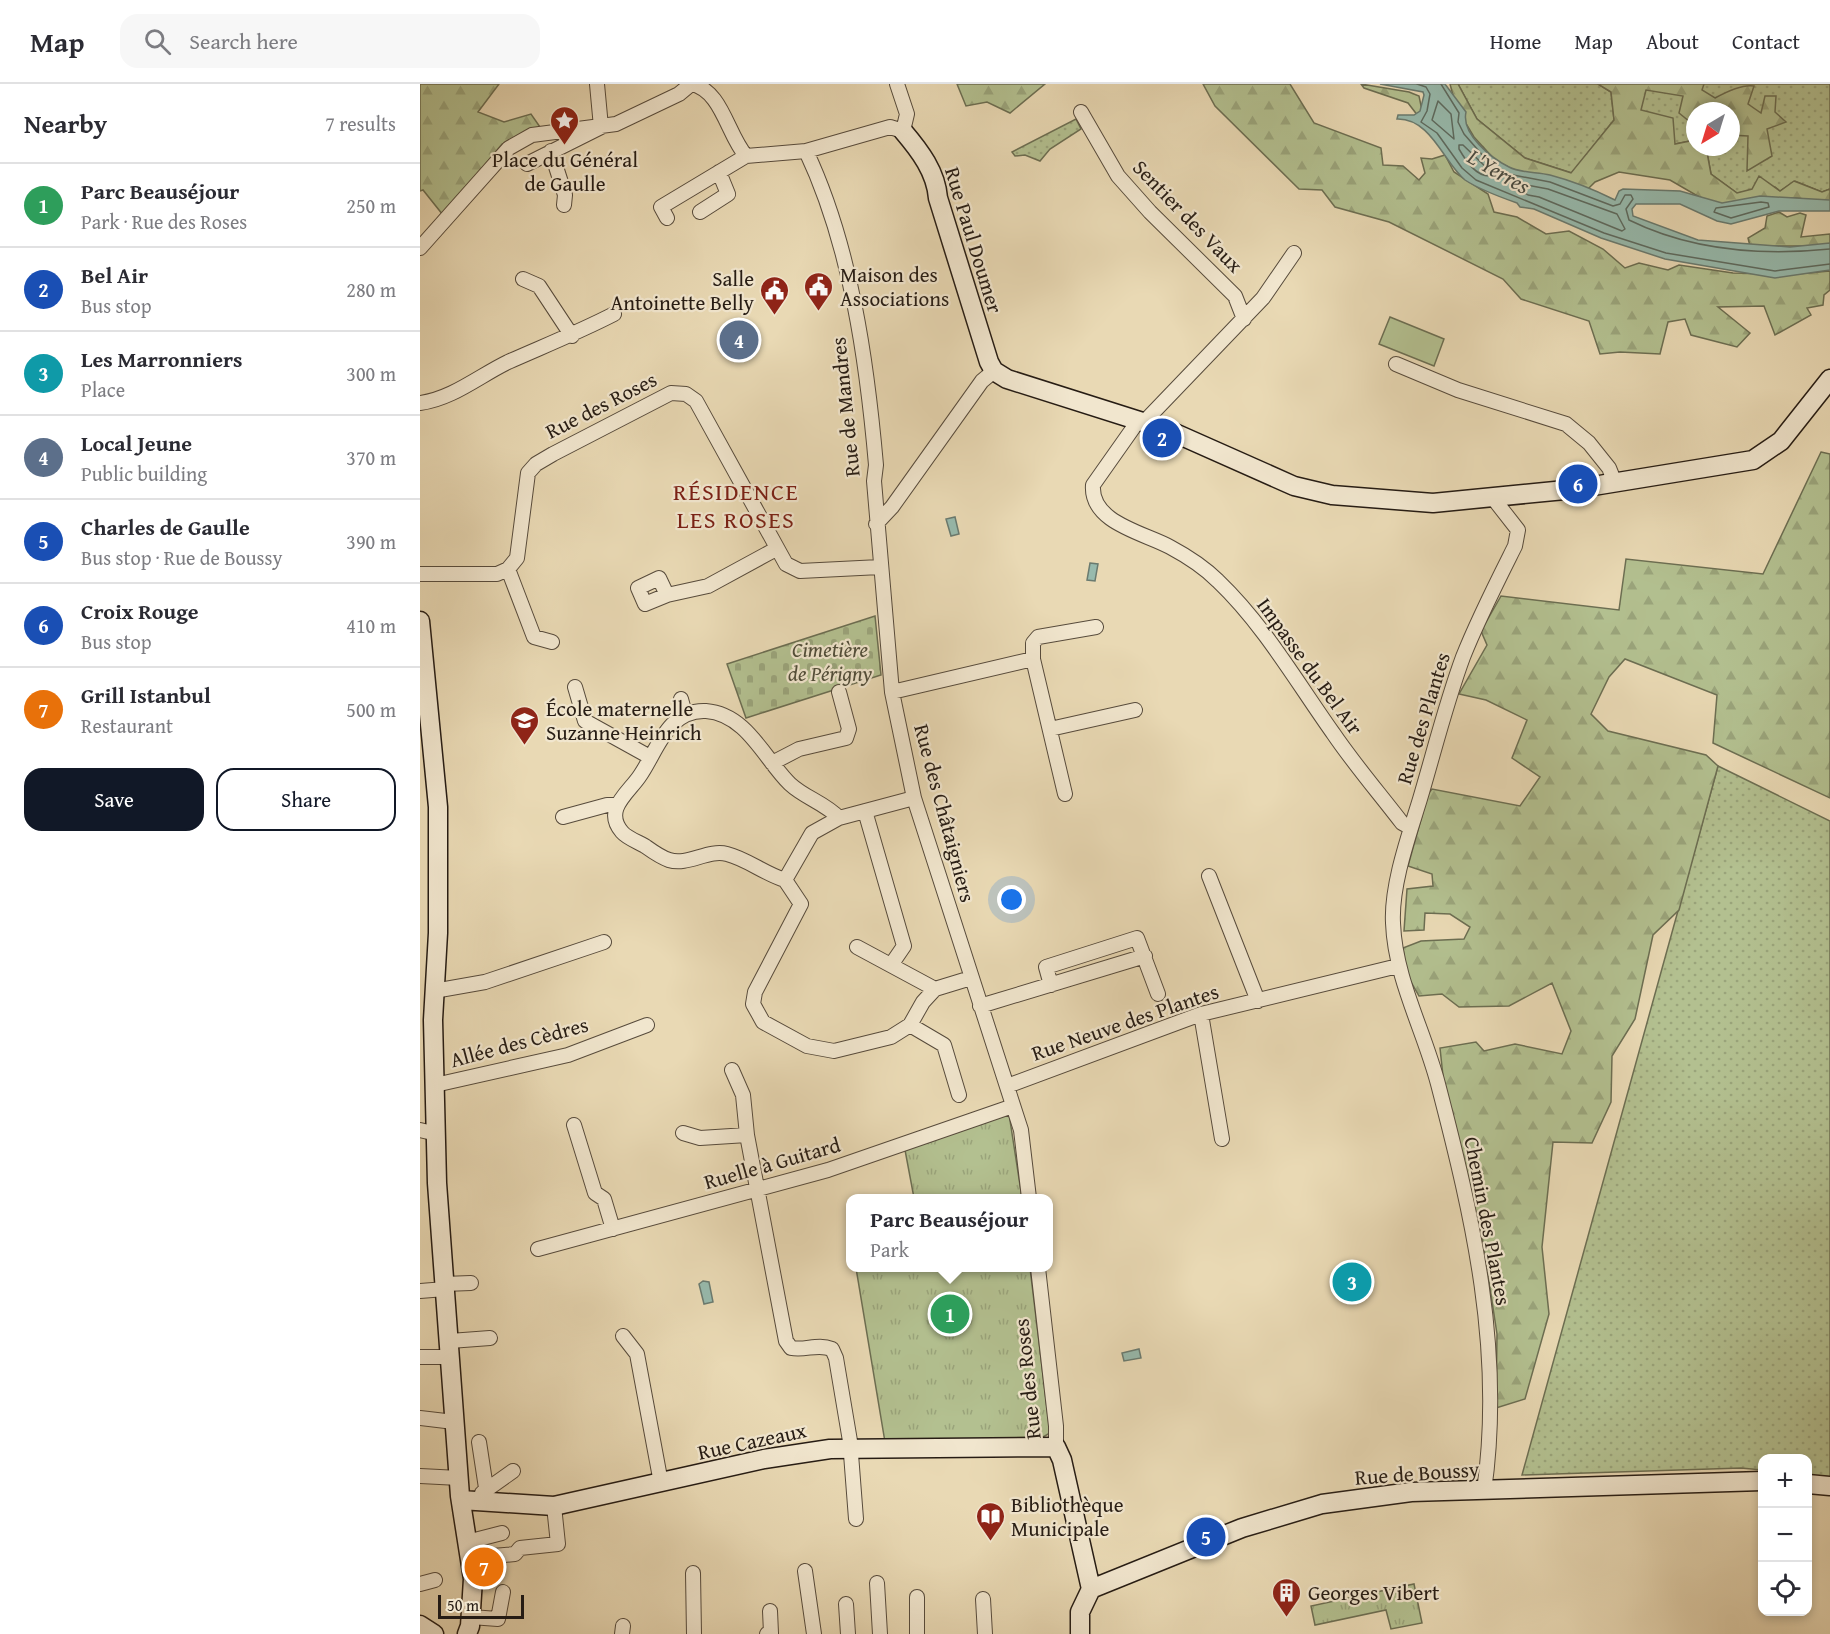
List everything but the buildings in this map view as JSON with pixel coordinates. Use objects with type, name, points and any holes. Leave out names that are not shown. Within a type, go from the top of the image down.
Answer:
[{"type":"street","points":[[527,164],[600,127],[597,84]]},
{"type":"street","points":[[420,248],[509,148],[532,135],[600,124],[616,124],[679,94],[691,84],[703,86],[711,94],[737,146],[746,156]]},
{"type":"street","points":[[667,218],[661,207],[746,156],[806,151],[890,127],[903,131],[907,114],[897,84]]},
{"type":"street","name":"Sentier des Vaux","points":[[1081,112],[1118,176],[1150,212],[1235,296],[1244,318]]},
{"type":"street","name":"Rue Paul Doumer","points":[[903,131],[921,152],[937,187],[938,198],[988,362],[994,371]]},
{"type":"street","points":[[551,151],[565,195],[564,206]]},
{"type":"street","name":"Rue de Mandres","points":[[806,151],[850,279],[872,421],[876,524]]},
{"type":"street","points":[[700,212],[728,194],[719,172]]},
{"type":"street","points":[[1145,421],[1263,298],[1293,253]]},
{"type":"street","points":[[524,279],[538,285],[572,336]]},
{"type":"street","points":[[420,404],[435,401],[508,362],[572,336],[614,314]]},
{"type":"street","points":[[1396,364],[1458,390],[1566,424],[1589,443],[1609,468],[1615,483]]},
{"type":"street","points":[[876,524],[892,507],[982,381],[994,371],[1007,379],[1145,421],[1294,486],[1332,495],[1433,503],[1615,483],[1753,460],[1781,441],[1830,380]]},
{"type":"street","name":"Rue des Roses","points":[[508,569],[517,558],[528,473],[536,464],[671,393],[686,394],[696,401],[786,564],[800,571],[880,567]]},
{"type":"street","name":"Impasse du Bel Air","points":[[1145,421],[1136,424],[1093,485],[1093,492],[1101,510],[1120,524],[1170,547],[1217,579],[1268,637],[1334,735],[1402,823],[1411,828]]},
{"type":"street","name":"Rue des Plantes","points":[[1398,966],[1393,921],[1400,875],[1411,828],[1462,660],[1515,546],[1518,530],[1493,498]]},
{"type":"street","name":"Rue des Châtaigniers","points":[[876,524],[892,692],[914,798],[1013,1106]]},
{"type":"street","points":[[667,595],[708,586],[776,549]]},
{"type":"street","points":[[420,574],[497,574],[508,569],[534,637],[552,642]]},
{"type":"street","points":[[420,621],[439,859],[434,991],[435,1085],[428,1132],[451,1349],[459,1478],[475,1496]]},
{"type":"street","points":[[1065,794],[1033,659],[1033,643],[1038,637],[1096,627]]},
{"type":"street","points":[[892,692],[1033,659]]},
{"type":"street","points":[[575,687],[585,721],[650,757]]},
{"type":"street","points":[[772,763],[799,749],[846,738],[849,729],[839,692]]},
{"type":"street","points":[[681,699],[685,714]]},
{"type":"street","points":[[1050,729],[1135,710]]},
{"type":"street","points":[[839,818],[828,806],[792,786],[754,738],[733,722],[707,711],[685,714],[668,728],[638,779],[619,798],[616,823],[622,833],[667,859],[684,861],[724,853],[785,880],[801,903],[755,992],[753,1004],[763,1022],[807,1046],[834,1051],[891,1037],[910,1025],[922,1002],[935,989],[971,978]]},
{"type":"street","points":[[785,880],[812,833],[839,818],[914,798]]},
{"type":"street","points":[[563,818],[608,805],[617,805]]},
{"type":"street","points":[[866,811],[904,946],[891,965]]},
{"type":"street","points":[[1209,876],[1258,1001]]},
{"type":"street","points":[[1051,985],[1046,967],[1137,938],[1158,994]]},
{"type":"street","points":[[434,991],[485,982],[604,942]]},
{"type":"street","points":[[857,947],[935,989]]},
{"type":"street","points":[[980,1006],[1145,956]]},
{"type":"street","name":"Rue Neuve des Plantes","points":[[1007,1086],[1201,1014],[1398,966]]},
{"type":"street","name":"Chemin des Plantes","points":[[1398,966],[1437,1082],[1473,1230],[1491,1358],[1490,1452],[1484,1491]]},
{"type":"street","points":[[1201,1014],[1222,1139]]},
{"type":"street","name":"Allée des Cèdres","points":[[435,1085],[568,1054],[647,1024]]},
{"type":"street","points":[[910,1025],[944,1045],[959,1095]]},
{"type":"street","points":[[732,1070],[743,1095],[747,1135],[786,1341],[791,1348],[799,1349],[822,1344],[832,1349],[850,1448],[856,1519]]},
{"type":"street","points":[[1013,1106],[1021,1130],[1029,1194]]},
{"type":"street","name":"Ruelle à Guitard","points":[[538,1249],[828,1170],[1013,1106]]},
{"type":"street","points":[[574,1125],[596,1192],[604,1199],[613,1229]]},
{"type":"street","points":[[683,1133],[700,1138],[747,1135]]},
{"type":"street","name":"Rue des Roses","points":[[1038,1272],[1056,1426],[1056,1447],[1062,1460],[1091,1589]]},
{"type":"street","points":[[420,1291],[471,1283]]},
{"type":"street","points":[[623,1336],[637,1354],[661,1483]]},
{"type":"street","points":[[420,1357],[490,1338]]},
{"type":"street","points":[[420,1418],[454,1422]]},
{"type":"street","points":[[460,1634],[479,1442]]},
{"type":"street","name":"Rue Cazeaux","points":[[475,1496],[554,1506],[808,1451],[850,1448],[1056,1447]]},
{"type":"street","points":[[475,1496],[513,1471]]},
{"type":"street","points":[[420,1476],[459,1478]]},
{"type":"street","name":"Rue de Boussy","points":[[1091,1589],[1242,1528],[1322,1504],[1411,1492],[1758,1481]]},
{"type":"street","points":[[1812,1484],[1830,1486]]},
{"type":"street","points":[[468,1550],[515,1554],[520,1548],[558,1544],[554,1506]]},
{"type":"street","points":[[468,1550],[502,1533]]},
{"type":"street","points":[[468,1550],[473,1579],[469,1626],[498,1619],[503,1592]]},
{"type":"street","points":[[805,1571],[814,1634]]},
{"type":"street","points":[[693,1573],[694,1634]]},
{"type":"street","points":[[420,1584],[435,1580]]},
{"type":"street","points":[[877,1583],[880,1634]]},
{"type":"street","points":[[1080,1634],[1080,1612],[1091,1589]]},
{"type":"street","points":[[917,1598],[917,1634]]},
{"type":"street","points":[[983,1599],[985,1634]]},
{"type":"street","points":[[846,1604],[848,1634]]},
{"type":"street","points":[[766,1634],[771,1633],[770,1611]]},
{"type":"street","points":[[420,1625],[434,1634]]},
{"type":"green space","points":[[420,84],[499,84],[478,112],[504,122],[531,114],[540,127],[502,144],[443,215],[423,190],[420,191]]},
{"type":"green space","points":[[957,84],[1045,84],[1010,113],[987,102],[966,106]]},
{"type":"green space","points":[[1203,84],[1290,84],[1314,123],[1381,148],[1383,165],[1403,166],[1419,180],[1425,173],[1421,158],[1432,159],[1445,155],[1454,172],[1488,194],[1494,212],[1517,217],[1546,234],[1569,231],[1603,249],[1625,268],[1639,263],[1668,270],[1679,265],[1733,273],[1796,274],[1830,271],[1830,290],[1824,295],[1823,305],[1807,308],[1811,315],[1775,335],[1764,306],[1718,307],[1750,333],[1737,347],[1691,335],[1685,319],[1668,322],[1660,354],[1620,352],[1600,354],[1589,321],[1521,299],[1503,279],[1389,222],[1335,207],[1322,190],[1299,189],[1215,106]]},
{"type":"green space","points":[[1361,84],[1409,92],[1419,96],[1425,125],[1408,103],[1364,88]]},
{"type":"green space","points":[[1450,84],[1458,84],[1477,119],[1525,158],[1571,173],[1614,120],[1611,92],[1598,84],[1704,84],[1702,90],[1715,98],[1739,87],[1754,86],[1748,104],[1761,113],[1765,96],[1776,96],[1775,112],[1786,122],[1767,129],[1772,156],[1747,171],[1748,136],[1740,136],[1740,102],[1686,102],[1686,119],[1679,113],[1683,96],[1646,90],[1641,110],[1673,118],[1675,144],[1686,142],[1686,156],[1708,156],[1711,174],[1737,193],[1752,189],[1759,176],[1780,191],[1794,181],[1822,192],[1830,189],[1830,202],[1796,198],[1773,199],[1733,208],[1701,198],[1670,180],[1619,172],[1595,182],[1588,189],[1512,169],[1496,161],[1474,137],[1456,107]]},
{"type":"green space","points":[[1458,84],[1598,84],[1611,92],[1614,120],[1572,173],[1525,158],[1477,119]]},
{"type":"green space","points":[[1647,84],[1830,84],[1830,189],[1822,192],[1795,181],[1780,191],[1775,187],[1737,193],[1711,174],[1708,156],[1740,156],[1740,102],[1686,102],[1686,142],[1675,144],[1640,110]]},
{"type":"green space","points":[[1076,119],[1081,129],[1050,149],[1040,161],[1025,155],[1015,156],[1012,152]]},
{"type":"green space","points":[[1779,212],[1787,217],[1800,213],[1806,215],[1801,237],[1830,234],[1830,246],[1750,246],[1748,238],[1765,228],[1767,216]]},
{"type":"green space","points":[[1390,317],[1444,339],[1434,366],[1379,344]]},
{"type":"green space","points":[[1821,452],[1830,454],[1830,798],[1713,743],[1717,695],[1625,659],[1609,677],[1591,714],[1608,731],[1706,755],[1718,766],[1679,910],[1653,935],[1635,1019],[1612,1056],[1611,1102],[1592,1143],[1553,1142],[1542,1247],[1549,1314],[1525,1399],[1496,1408],[1497,1334],[1482,1236],[1446,1104],[1440,1048],[1476,1042],[1484,1051],[1515,1044],[1562,1054],[1571,1031],[1552,983],[1509,1006],[1459,1007],[1442,994],[1419,996],[1406,973],[1403,948],[1421,941],[1464,939],[1470,927],[1450,914],[1425,913],[1424,930],[1404,931],[1407,889],[1433,886],[1432,874],[1408,866],[1428,794],[1432,789],[1520,806],[1540,777],[1512,758],[1527,720],[1486,700],[1459,694],[1487,645],[1481,631],[1501,596],[1619,610],[1626,559],[1763,574]]},
{"type":"green space","name":"Cimetière de Périgny","points":[[875,616],[881,675],[746,718],[727,664]]},
{"type":"green space","points":[[1718,766],[1830,821],[1830,1478],[1812,1476],[1812,1454],[1758,1454],[1758,1470],[1741,1468],[1522,1475]]},
{"type":"green space","points":[[1009,1114],[1021,1194],[913,1194],[905,1150]]},
{"type":"green space","points":[[857,1272],[1030,1272],[1050,1433],[1043,1437],[885,1442]]},
{"type":"green space","points":[[1414,1584],[1422,1623],[1391,1629],[1386,1610],[1315,1625],[1311,1606]]},
{"type":"water","name":"L'Yerres","points":[[1380,84],[1445,84],[1466,112],[1468,129],[1473,137],[1494,158],[1513,169],[1559,177],[1615,200],[1619,191],[1623,189],[1680,191],[1722,203],[1760,196],[1830,200],[1830,211],[1779,211],[1731,224],[1717,221],[1680,204],[1636,204],[1632,209],[1633,216],[1698,240],[1790,247],[1830,243],[1830,270],[1775,278],[1665,259],[1601,238],[1534,209],[1520,207],[1517,203],[1465,180],[1428,133],[1409,121],[1397,119],[1398,115],[1414,115],[1420,111],[1423,92]]},
{"type":"water","points":[[955,517],[959,534],[951,536],[946,519]]},
{"type":"water","points":[[1090,563],[1098,564],[1095,581],[1087,580]]},
{"type":"water","points":[[703,1281],[709,1282],[713,1302],[704,1304],[699,1284]]},
{"type":"water","points":[[1139,1349],[1141,1358],[1124,1361],[1122,1353]]},
{"type":"place","name":"Place du Général de Gaulle","points":[[565,146]]},
{"type":"place","name":"Maison des Associations","points":[[819,312]]},
{"type":"place","name":"Salle Antoinette Belly","points":[[775,316]]},
{"type":"place","name":"Local Jeune","points":[[739,340]]},
{"type":"place","name":"Bel Air","points":[[1162,438]]},
{"type":"place","name":"Croix Rouge","points":[[1578,484]]},
{"type":"place","name":"École maternelle Suzanne Heinrich","points":[[525,746]]},
{"type":"place","name":"Les Marronniers","points":[[1352,1282]]},
{"type":"place","name":"Parc Beauséjour","points":[[950,1314]]},
{"type":"place","name":"Charles de Gaulle","points":[[1206,1537]]},
{"type":"place","name":"Bibliothèque Municipale","points":[[990,1542]]},
{"type":"place","name":"Grill Istanbul","points":[[484,1567]]},
{"type":"place","name":"Georges Vibert","points":[[1287,1618]]},
{"type":"district","name":"RÉSIDENCE LES ROSES","points":[[736,505]]}]
